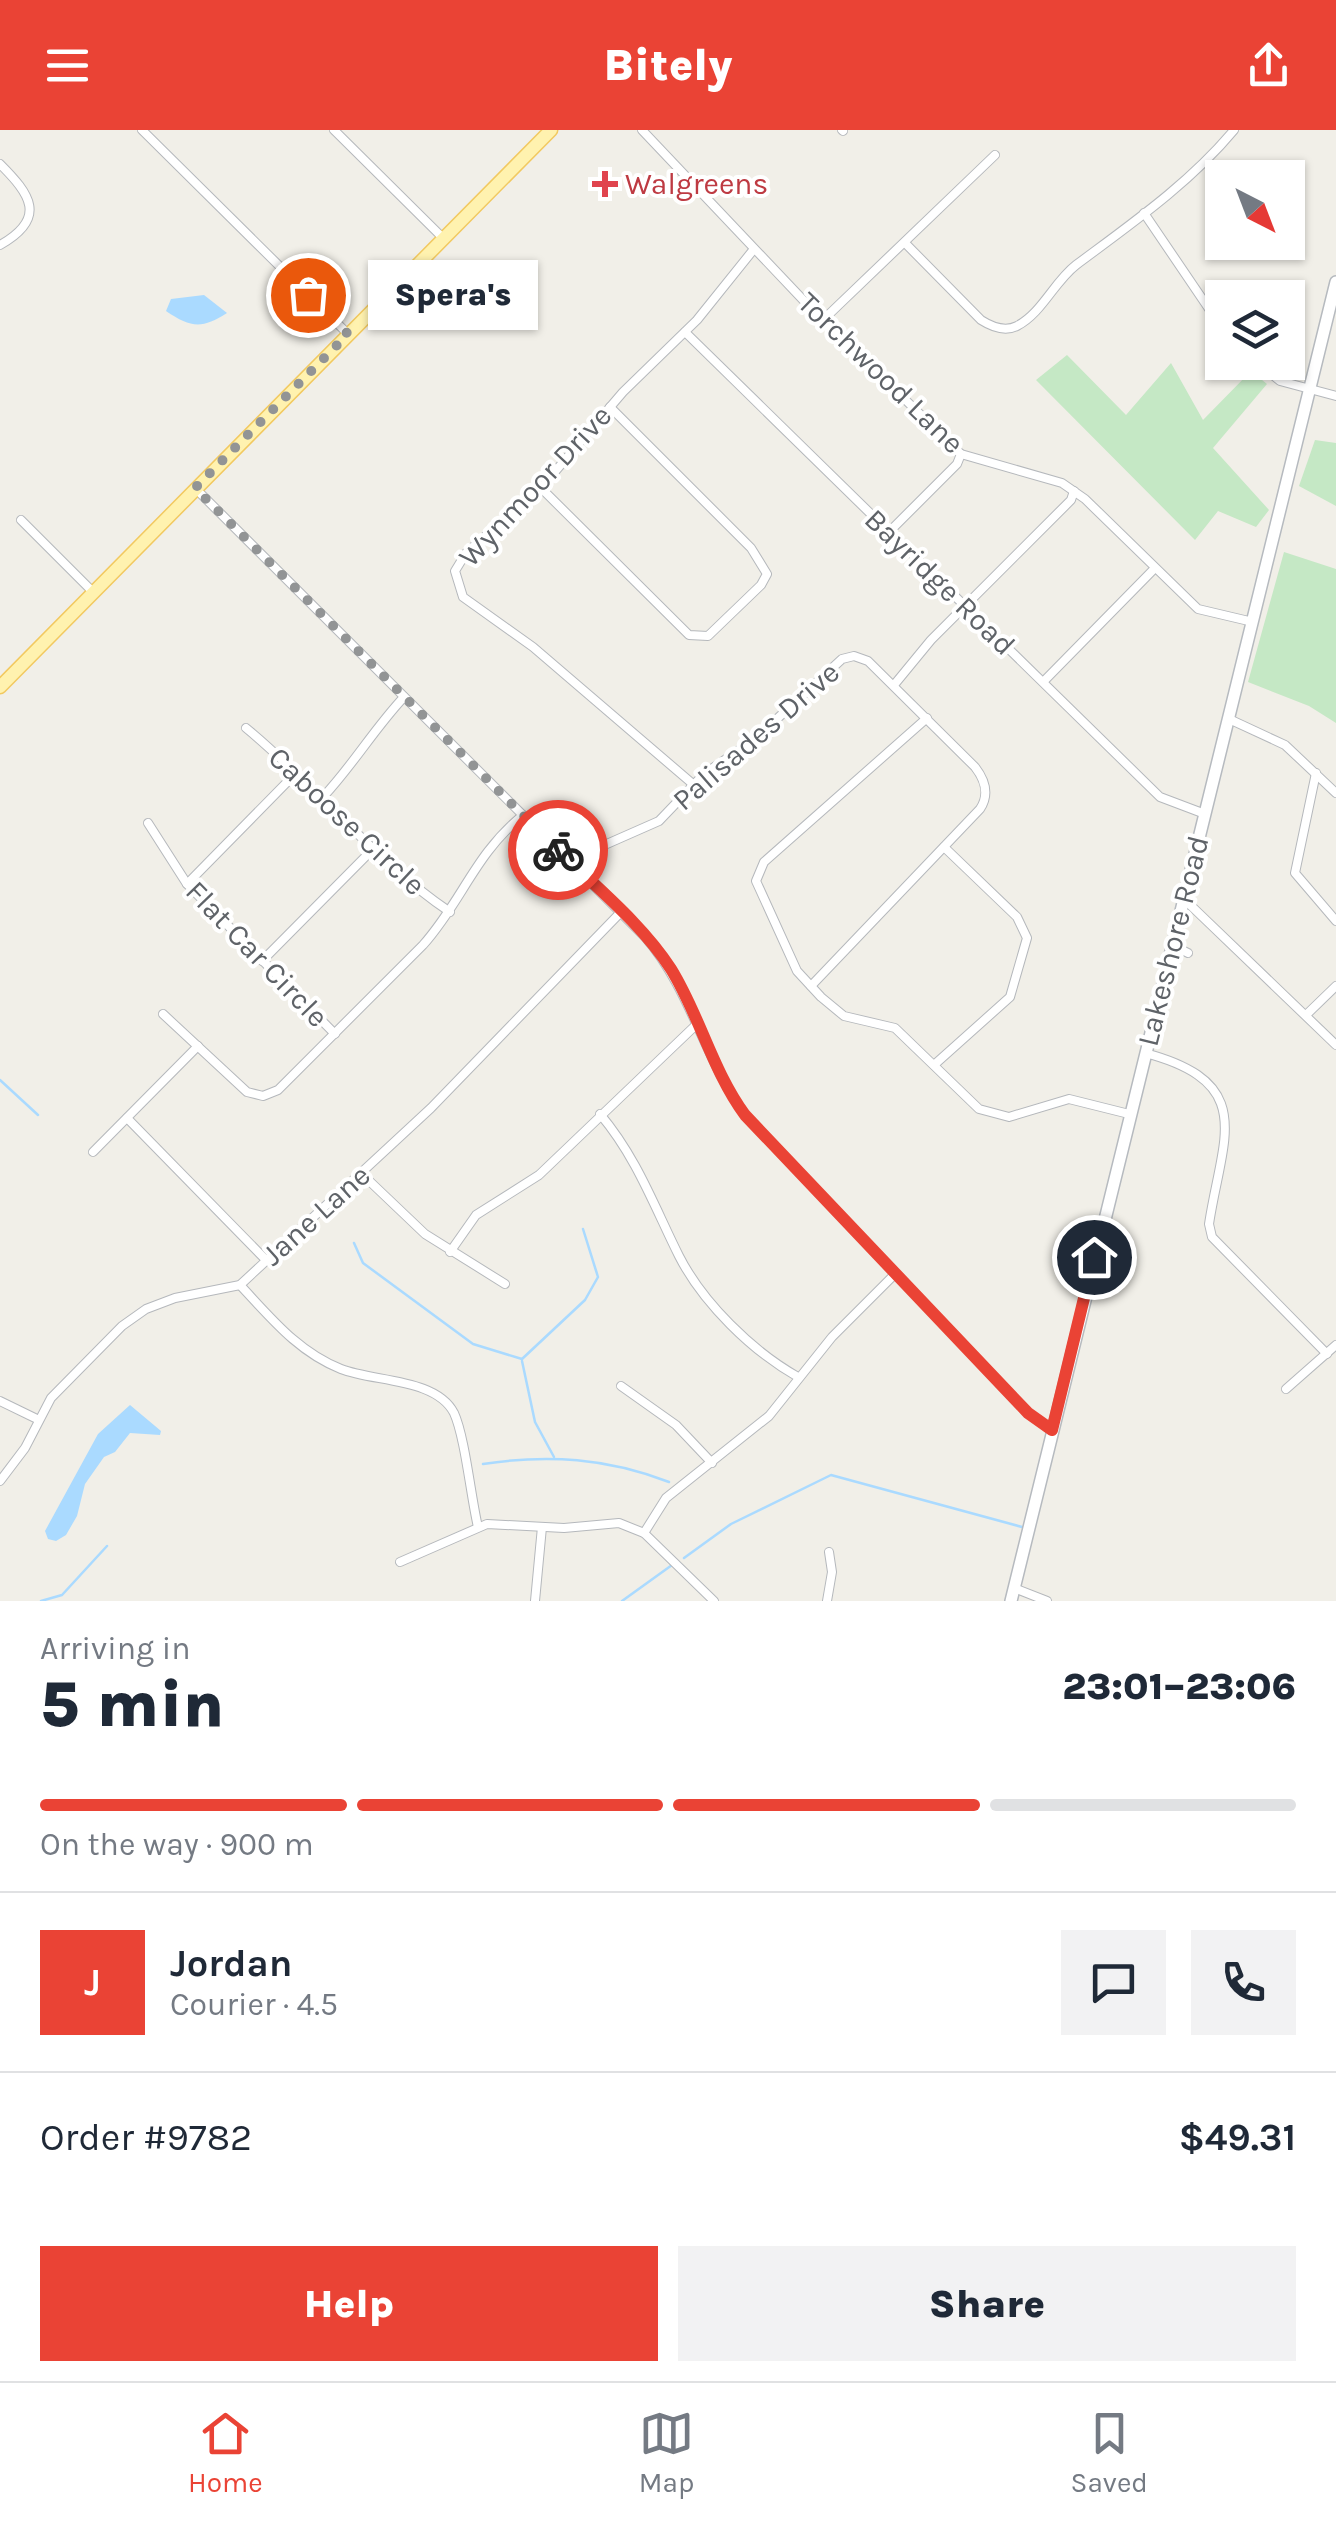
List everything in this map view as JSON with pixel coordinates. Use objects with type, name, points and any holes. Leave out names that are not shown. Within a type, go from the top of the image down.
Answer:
[{"type":"main road","points":[[0,687],[550,130]]},
{"type":"street","points":[[142,130],[348,334]]},
{"type":"street","points":[[334,130],[443,238]]},
{"type":"street","name":"Torchwood Lane","points":[[642,130],[823,320],[961,454],[1052,478],[1074,490],[1198,609],[1252,622]]},
{"type":"street","points":[[906,244],[981,320],[1008,329],[1022,323],[1076,266],[1144,214],[1234,130]]},
{"type":"street","points":[[823,320],[995,155]]},
{"type":"street","points":[[0,164],[28,191],[30,204],[26,223],[0,245]]},
{"type":"street","points":[[1144,214],[1205,303]]},
{"type":"street","name":"Wynmoor Drive","points":[[694,786],[458,588],[454,571],[466,552],[541,488],[610,407],[685,332],[754,249]]},
{"type":"street","name":"Lakeshore Road","points":[[1013,1595],[1336,282]]},
{"type":"street","name":"Bayridge Road","points":[[685,332],[1160,797],[1205,814]]},
{"type":"street","points":[[1279,380],[1336,396]]},
{"type":"street","points":[[541,488],[690,635],[708,636],[762,584],[767,574],[751,548],[610,407]]},
{"type":"street","points":[[888,532],[957,464],[961,454]]},
{"type":"street","points":[[195,488],[621,912],[670,968],[724,1083],[745,1115],[1028,1413],[1052,1430]]},
{"type":"street","points":[[894,685],[1071,500],[1074,490]]},
{"type":"street","points":[[20,520],[93,592]]},
{"type":"street","points":[[1044,682],[1155,568]]},
{"type":"street","name":"Palisades Drive","points":[[576,867],[600,847],[660,821],[724,758],[764,732],[842,659],[854,656],[868,661],[975,766],[985,784],[985,802],[810,986]]},
{"type":"street","points":[[323,797],[352,764],[367,737],[404,697]]},
{"type":"street","points":[[928,718],[860,782],[773,852],[756,875],[787,953],[810,986],[844,1016],[895,1028],[978,1109],[998,1117],[1068,1099],[1129,1114]]},
{"type":"street","points":[[1229,719],[1273,736],[1336,793]]},
{"type":"street","name":"Caboose Circle","points":[[246,728],[297,772],[410,884],[450,912]]},
{"type":"street","points":[[187,884],[297,772]]},
{"type":"street","points":[[1316,774],[1295,873],[1336,921]]},
{"type":"street","points":[[162,1014],[247,1092],[263,1096],[278,1090],[423,946],[450,912],[473,866],[523,814]]},
{"type":"street","name":"Flat Car Circle","points":[[148,824],[187,884],[335,1034]]},
{"type":"street","points":[[934,1065],[1010,997],[1027,938],[1017,917],[944,846]]},
{"type":"street","points":[[262,961],[374,848]]},
{"type":"street","points":[[1184,899],[1336,1046]]},
{"type":"street","name":"Jane Lane","points":[[0,1481],[25,1448],[37,1420],[92,1356],[146,1309],[174,1298],[240,1285],[362,1174],[621,912]]},
{"type":"street","points":[[1172,944],[1188,953]]},
{"type":"street","points":[[1306,1016],[1336,986]]},
{"type":"street","points":[[450,1252],[476,1215],[539,1175],[697,1024]]},
{"type":"street","points":[[93,1152],[198,1046]]},
{"type":"street","points":[[1144,1053],[1190,1068],[1213,1090],[1226,1137],[1212,1208],[1212,1237],[1327,1354]]},
{"type":"street","points":[[600,1114],[631,1152],[680,1258],[705,1294],[759,1350],[798,1377]]},
{"type":"street","points":[[127,1118],[265,1259]]},
{"type":"street","points":[[362,1174],[410,1221],[450,1252],[505,1284]]},
{"type":"street","points":[[644,1532],[666,1498],[768,1416],[798,1377],[894,1274]]},
{"type":"street","points":[[240,1285],[286,1334],[314,1355],[363,1376],[427,1389],[444,1400],[456,1418],[478,1527]]},
{"type":"street","points":[[1286,1389],[1336,1345]]},
{"type":"street","points":[[621,1386],[676,1425],[712,1463]]},
{"type":"street","points":[[0,1401],[37,1420]]},
{"type":"street","points":[[400,1562],[478,1527],[619,1522],[644,1532],[713,1601]]},
{"type":"street","points":[[534,1601],[542,1527]]},
{"type":"street","points":[[827,1601],[832,1572],[829,1552]]},
{"type":"street","points":[[1013,1595],[1047,1601]]},
{"type":"green space","points":[[1067,355],[1126,415],[1171,363],[1203,420],[1242,380],[1262,380],[1267,384],[1213,448],[1269,510],[1256,527],[1218,511],[1195,540],[1036,380]]},
{"type":"green space","points":[[1315,440],[1336,443],[1336,506],[1299,486]]},
{"type":"green space","points":[[1284,552],[1336,569],[1336,723],[1309,706],[1248,682]]},
{"type":"water","points":[[204,295],[227,313],[196,324],[166,311],[171,299]]},
{"type":"water","points":[[130,1405],[161,1431],[160,1435],[130,1433],[115,1452],[104,1457],[85,1484],[77,1516],[66,1535],[56,1541],[48,1539],[45,1531],[98,1434]]},
{"type":"waterway","points":[[0,1080],[38,1115]]},
{"type":"waterway","points":[[522,1359],[585,1300],[598,1277],[583,1229]]},
{"type":"waterway","points":[[354,1243],[363,1263],[473,1344],[522,1359]]},
{"type":"waterway","points":[[522,1361],[535,1422],[554,1457]]},
{"type":"waterway","points":[[483,1464],[577,1460],[669,1482]]},
{"type":"waterway","points":[[684,1558],[731,1524],[831,1475],[1022,1527]]},
{"type":"waterway","points":[[41,1601],[62,1595],[107,1546]]},
{"type":"waterway","points":[[622,1601],[672,1565]]},
{"type":"way so far","points":[[308,295],[348,334],[195,488],[558,850]]},
{"type":"place","name":"Walgreens","points":[[605,184]]},
{"type":"place","name":"Spera's","points":[[308,295]]},
{"type":"route","points":[[558,850],[660,953],[681,987],[730,1095],[745,1115],[1028,1413],[1052,1430],[1094,1257]]}]
